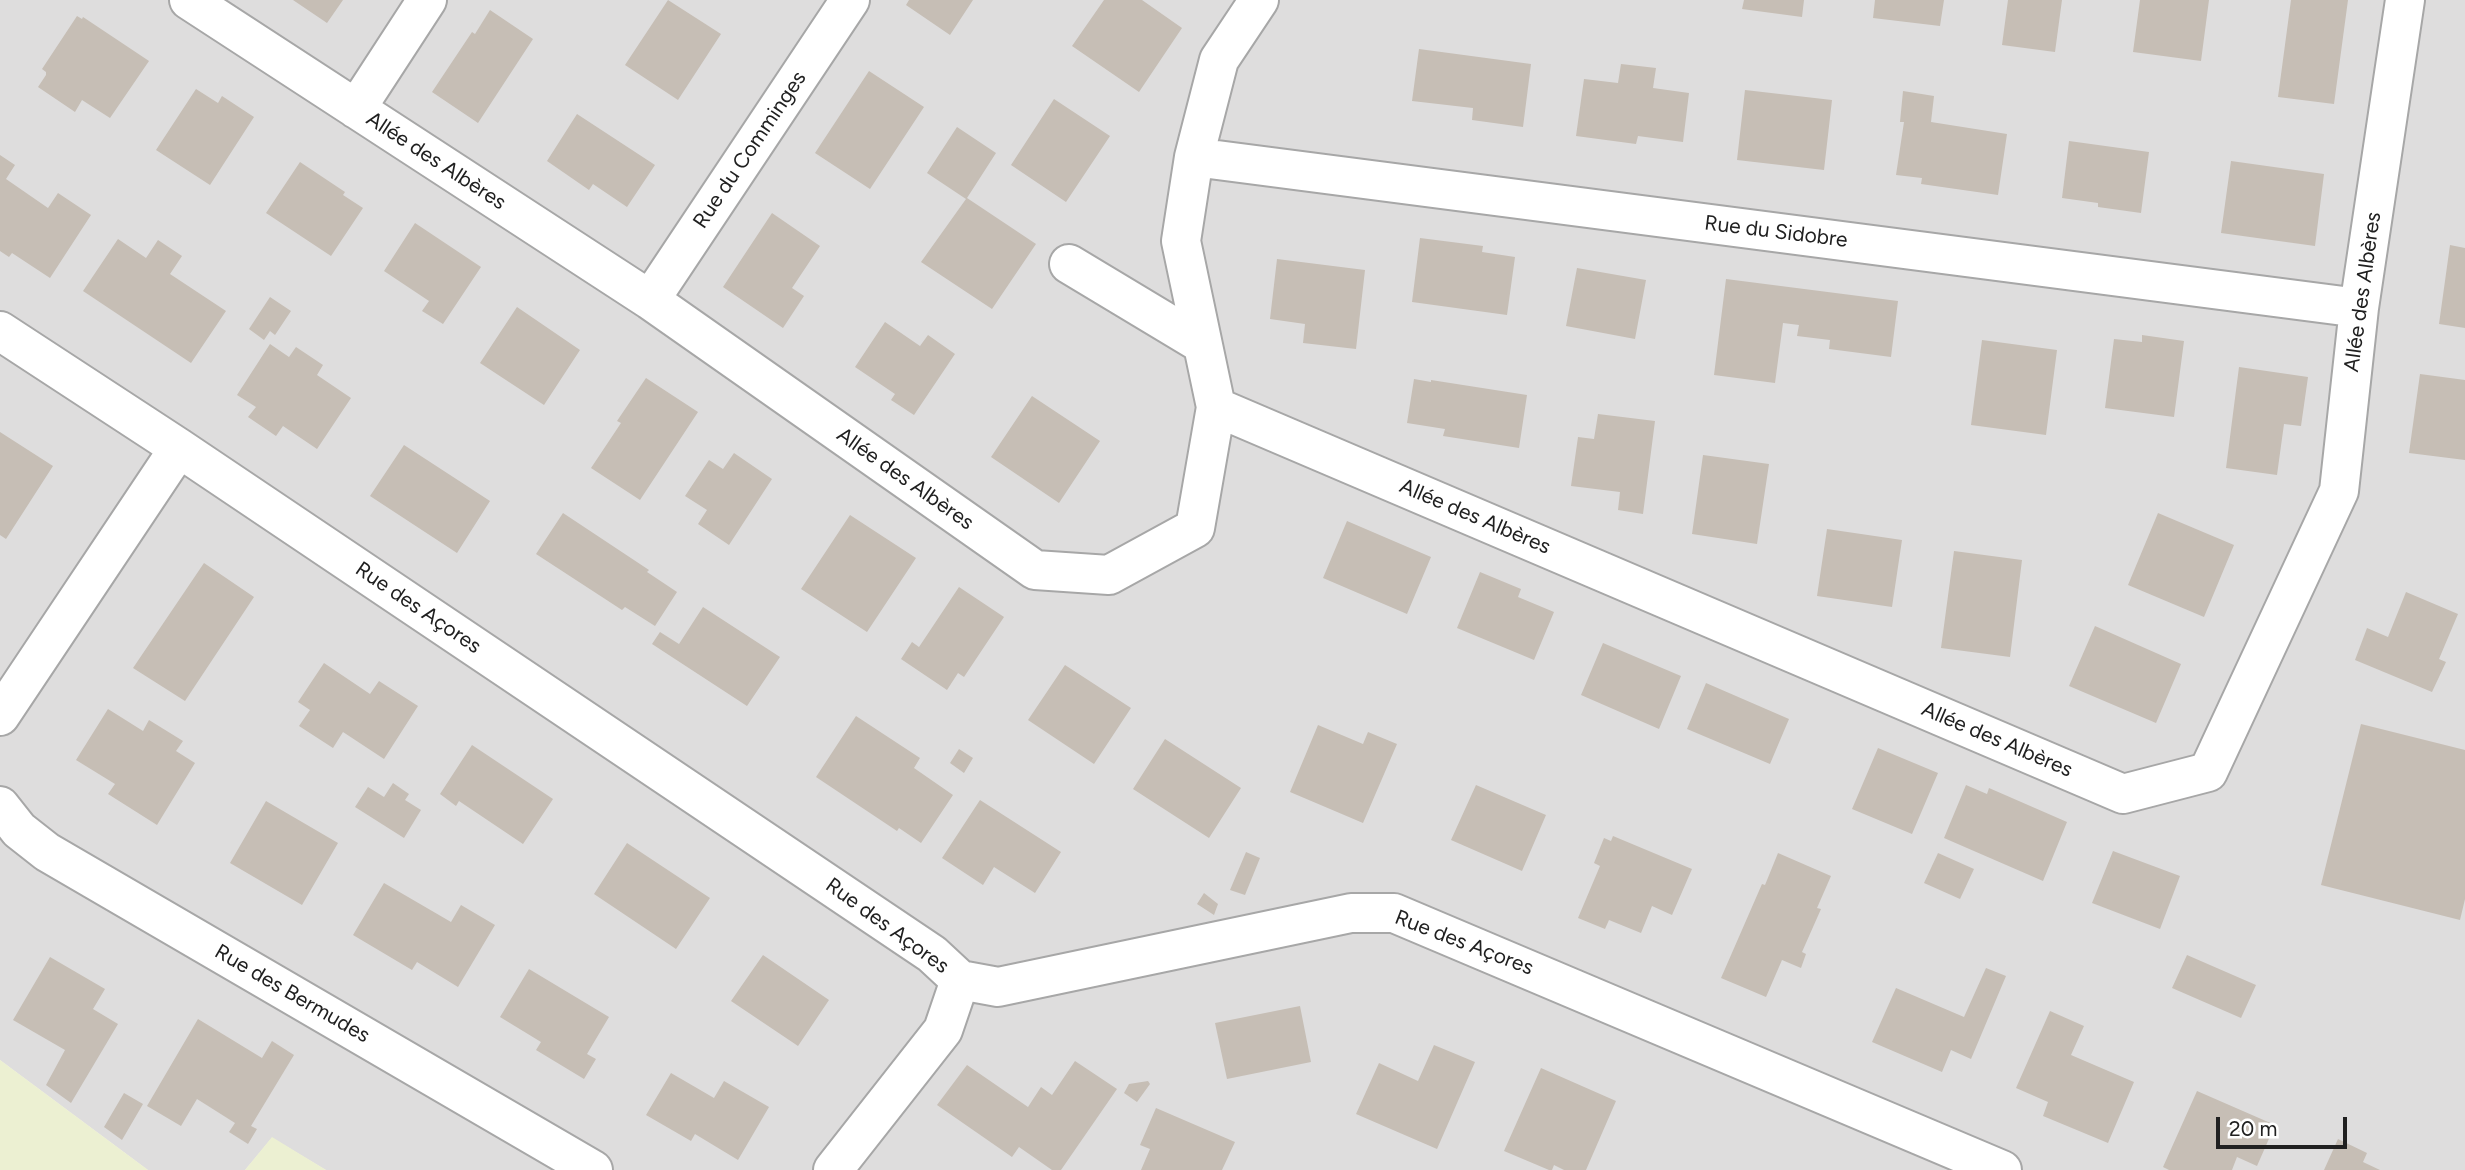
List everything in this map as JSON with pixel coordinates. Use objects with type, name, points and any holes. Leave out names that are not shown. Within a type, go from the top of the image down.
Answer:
[{"type":"street","name":"Allée des Albères","points":[[188,0],[650,300],[1035,570],[1109,575],[1195,528],[1216,407],[2123,794],[2208,772],[2339,491],[2359,308],[2405,0]]},
{"type":"street","points":[[356,109],[427,0]]},
{"type":"street","name":"Rue du Comminges","points":[[650,300],[850,0]]},
{"type":"street","points":[[1216,407],[1181,241],[1194,157],[1219,60],[1259,0]]},
{"type":"street","name":"Rue du Sidobre","points":[[1194,157],[2359,308]]},
{"type":"street","points":[[1069,264],[1202,344]]},
{"type":"street","name":"Rue des Açores","points":[[0,331],[179,448],[921,946],[960,979],[998,987],[1351,913],[1394,913],[2003,1170]]},
{"type":"street","points":[[0,716],[179,448]]},
{"type":"street","name":"Rue des Bermudes","points":[[0,806],[19,830],[47,852],[593,1170]]},
{"type":"street","points":[[833,1170],[943,1030],[960,979]]},
{"type":"shaded area","points":[[0,0],[2465,0],[2465,1170],[326,1170],[272,1138],[245,1170],[148,1170],[0,1060]]},
{"type":"green space","points":[[0,1060],[148,1170],[0,1170]]},
{"type":"green space","points":[[272,1137],[326,1170],[245,1170]]},
{"type":"building","points":[[293,0],[343,0],[327,23]]},
{"type":"building","points":[[668,0],[721,34],[678,100],[625,65]]},
{"type":"building","points":[[909,0],[973,0],[950,35],[906,5]]},
{"type":"building","points":[[1104,0],[1142,0],[1182,28],[1139,92],[1072,46]]},
{"type":"building","points":[[1744,0],[1804,0],[1802,17],[1742,9]]},
{"type":"building","points":[[1875,0],[1944,0],[1940,26],[1873,18]]},
{"type":"building","points":[[2008,0],[2062,0],[2055,52],[2002,45]]},
{"type":"building","points":[[2140,0],[2209,0],[2201,61],[2133,52]]},
{"type":"building","points":[[2291,0],[2348,0],[2334,104],[2278,97]]},
{"type":"building","points":[[490,10],[533,39],[478,123],[432,92]]},
{"type":"building","points":[[77,16],[82,19],[83,17],[149,61],[110,118],[82,100],[75,112],[38,87],[46,75],[42,69]]},
{"type":"building","points":[[1419,49],[1531,64],[1523,127],[1472,120],[1473,108],[1412,101]]},
{"type":"building","points":[[1621,64],[1656,68],[1653,88],[1689,93],[1683,142],[1638,136],[1636,144],[1576,136],[1584,79],[1618,83]]},
{"type":"building","points":[[869,71],[924,107],[870,189],[815,153]]},
{"type":"building","points":[[196,89],[218,103],[222,96],[254,117],[210,185],[156,150]]},
{"type":"building","points":[[1745,90],[1832,100],[1824,170],[1737,160]]},
{"type":"building","points":[[1903,91],[1934,96],[1931,122],[2007,134],[1998,195],[1921,184],[1922,178],[1896,175],[1904,122],[1900,122]]},
{"type":"building","points":[[1054,99],[1110,136],[1066,202],[1011,165]]},
{"type":"building","points":[[577,114],[655,165],[627,207],[593,184],[589,190],[547,161]]},
{"type":"building","points":[[957,127],[996,153],[967,198],[1036,244],[992,309],[921,262],[966,199],[927,173]]},
{"type":"building","points":[[2069,141],[2149,152],[2141,213],[2098,207],[2098,203],[2062,198]]},
{"type":"building","points":[[0,155],[15,165],[6,179],[48,208],[58,193],[91,215],[50,278],[12,253],[9,257],[0,251]]},
{"type":"building","points":[[2231,161],[2324,174],[2315,246],[2221,233]]},
{"type":"building","points":[[300,162],[345,192],[343,195],[363,208],[331,256],[266,213]]},
{"type":"building","points":[[772,213],[820,246],[792,288],[804,296],[783,328],[723,287]]},
{"type":"building","points":[[415,223],[481,267],[443,324],[422,311],[429,301],[384,271]]},
{"type":"building","points":[[1420,238],[1483,246],[1482,252],[1515,257],[1507,315],[1412,302]]},
{"type":"building","points":[[118,239],[146,258],[158,240],[182,256],[170,274],[226,311],[191,363],[83,291]]},
{"type":"building","points":[[2450,245],[2465,248],[2465,328],[2439,324]]},
{"type":"building","points":[[1277,259],[1365,270],[1356,349],[1303,343],[1305,324],[1270,319]]},
{"type":"building","points":[[1577,268],[1646,280],[1635,339],[1566,326]]},
{"type":"building","points":[[1726,279],[1898,301],[1891,357],[1829,349],[1830,340],[1797,336],[1799,325],[1783,323],[1775,383],[1714,375]]},
{"type":"building","points":[[270,297],[291,311],[275,335],[270,331],[264,340],[249,329]]},
{"type":"building","points":[[517,307],[580,350],[544,405],[480,363]]},
{"type":"building","points":[[885,322],[920,346],[928,335],[955,354],[914,415],[891,400],[895,394],[855,367]]},
{"type":"building","points":[[2142,335],[2184,341],[2174,417],[2105,408],[2114,339],[2142,342]]},
{"type":"building","points":[[1982,340],[2057,350],[2046,435],[1971,425]]},
{"type":"building","points":[[270,344],[289,357],[296,347],[323,365],[317,375],[351,398],[317,449],[283,426],[276,436],[248,417],[256,407],[237,395]]},
{"type":"building","points":[[2239,367],[2308,377],[2301,426],[2284,424],[2277,475],[2226,468]]},
{"type":"building","points":[[2420,374],[2465,380],[2465,460],[2409,453]]},
{"type":"building","points":[[646,378],[698,412],[640,500],[591,468],[621,423],[617,421]]},
{"type":"building","points":[[1414,379],[1527,395],[1519,448],[1443,436],[1445,429],[1407,423]]},
{"type":"building","points":[[1032,396],[1100,441],[1059,503],[991,457]]},
{"type":"building","points":[[1598,414],[1655,421],[1643,514],[1618,510],[1620,492],[1571,486],[1578,437],[1594,439]]},
{"type":"building","points":[[0,432],[53,466],[6,539],[0,535]]},
{"type":"building","points":[[404,445],[490,501],[457,553],[370,496]]},
{"type":"building","points":[[734,453],[772,479],[729,545],[698,524],[707,510],[685,496],[709,460],[723,469]]},
{"type":"building","points":[[1703,455],[1769,464],[1757,544],[1692,534]]},
{"type":"building","points":[[563,513],[649,570],[647,572],[677,592],[655,626],[625,607],[622,610],[536,554]]},
{"type":"building","points":[[2158,513],[2234,545],[2204,617],[2128,585]]},
{"type":"building","points":[[850,515],[916,558],[867,632],[801,589]]},
{"type":"building","points":[[1347,521],[1431,557],[1407,614],[1323,578]]},
{"type":"building","points":[[1827,529],[1902,540],[1892,607],[1817,596]]},
{"type":"building","points":[[1954,551],[2022,560],[2010,657],[1941,648]]},
{"type":"building","points":[[204,563],[254,597],[185,701],[133,668]]},
{"type":"building","points":[[1480,572],[1521,589],[1518,597],[1554,612],[1534,660],[1457,628]]},
{"type":"building","points":[[959,587],[1004,617],[964,677],[958,673],[947,690],[901,659],[912,642],[919,647]]},
{"type":"building","points":[[2406,592],[2458,614],[2439,659],[2446,662],[2432,692],[2355,660],[2367,628],[2388,637]]},
{"type":"building","points":[[703,607],[780,657],[747,706],[652,644],[660,632],[679,644]]},
{"type":"building","points":[[2095,626],[2181,664],[2156,723],[2069,686]]},
{"type":"building","points":[[1603,643],[1681,676],[1659,729],[1581,695]]},
{"type":"building","points":[[324,663],[370,694],[379,681],[418,706],[384,759],[343,732],[333,748],[299,726],[310,710],[298,702]]},
{"type":"building","points":[[1065,665],[1131,708],[1094,764],[1028,720]]},
{"type":"building","points":[[1706,683],[1789,719],[1770,764],[1687,729]]},
{"type":"building","points":[[108,709],[143,731],[149,720],[183,741],[176,751],[195,763],[157,825],[108,794],[115,784],[76,760]]},
{"type":"building","points":[[856,716],[920,758],[914,768],[953,795],[921,843],[899,828],[897,831],[816,777]]},
{"type":"building","points":[[2361,724],[2465,750],[2465,899],[2460,920],[2321,885]]},
{"type":"building","points":[[1318,725],[1363,744],[1368,732],[1397,744],[1363,823],[1290,792]]},
{"type":"building","points":[[1165,739],[1241,788],[1209,838],[1133,789]]},
{"type":"building","points":[[472,745],[553,799],[523,844],[459,801],[456,806],[440,794]]},
{"type":"building","points":[[1878,748],[1938,773],[1912,834],[1852,809]]},
{"type":"building","points":[[959,749],[973,758],[964,773],[950,763]]},
{"type":"building","points":[[393,783],[409,794],[405,800],[421,810],[404,838],[355,807],[368,787],[384,797]]},
{"type":"building","points":[[1476,785],[1546,815],[1522,871],[1451,840]]},
{"type":"building","points":[[1966,785],[1987,794],[1989,788],[2067,822],[2043,881],[1944,838]]},
{"type":"building","points":[[980,800],[1061,852],[1035,893],[994,867],[983,885],[942,858]]},
{"type":"building","points":[[266,801],[338,843],[302,905],[230,863]]},
{"type":"building","points":[[1613,836],[1692,869],[1672,915],[1652,906],[1641,933],[1609,920],[1605,929],[1578,918],[1600,866],[1594,863],[1604,838],[1611,841]]},
{"type":"building","points":[[627,843],[710,898],[676,949],[594,894]]},
{"type":"building","points":[[2113,851],[2180,876],[2160,929],[2092,903]]},
{"type":"building","points":[[1246,852],[1260,858],[1245,895],[1230,890]]},
{"type":"building","points":[[1778,853],[1831,876],[1817,908],[1821,909],[1802,952],[1806,954],[1801,968],[1782,960],[1766,997],[1721,978]]},
{"type":"building","points":[[1938,853],[1974,869],[1960,899],[1924,883]]},
{"type":"building","points":[[384,883],[451,922],[461,905],[495,925],[458,987],[417,962],[412,970],[353,935]]},
{"type":"building","points":[[1204,893],[1218,904],[1214,915],[1197,904]]},
{"type":"building","points":[[763,955],[829,1000],[798,1046],[731,1001]]},
{"type":"building","points":[[2187,955],[2256,985],[2241,1018],[2172,988]]},
{"type":"building","points":[[50,957],[105,989],[93,1009],[118,1024],[71,1103],[46,1085],[65,1050],[13,1020]]},
{"type":"building","points":[[1986,968],[2006,976],[1971,1059],[1951,1050],[1942,1072],[1872,1042],[1896,988],[1964,1017]]},
{"type":"building","points":[[529,969],[609,1017],[587,1054],[596,1059],[584,1079],[536,1050],[541,1042],[500,1017]]},
{"type":"building","points":[[1300,1006],[1311,1062],[1227,1079],[1215,1023]]},
{"type":"building","points":[[2050,1011],[2084,1026],[2071,1055],[2134,1082],[2108,1143],[2043,1116],[2048,1102],[2016,1088]]},
{"type":"building","points":[[198,1019],[262,1058],[272,1041],[294,1055],[251,1126],[257,1129],[248,1144],[229,1132],[235,1123],[197,1099],[181,1126],[147,1106]]},
{"type":"building","points":[[1434,1045],[1475,1062],[1437,1149],[1356,1114],[1379,1063],[1418,1081]]},
{"type":"building","points":[[1075,1061],[1117,1089],[1061,1170],[1052,1170],[1019,1147],[1012,1157],[937,1105],[967,1065],[1028,1107],[1041,1087],[1052,1095]]},
{"type":"building","points":[[1541,1068],[1616,1101],[1586,1170],[1564,1170],[1554,1165],[1552,1170],[1549,1170],[1504,1151]]},
{"type":"building","points":[[671,1073],[714,1098],[724,1081],[769,1107],[738,1160],[695,1134],[691,1141],[646,1115]]},
{"type":"building","points":[[1148,1081],[1150,1084],[1137,1102],[1124,1093],[1129,1084]]},
{"type":"building","points":[[2197,1091],[2275,1125],[2257,1166],[2237,1157],[2232,1170],[2169,1170],[2163,1167]]},
{"type":"building","points":[[124,1093],[143,1104],[122,1140],[104,1127]]},
{"type":"building","points":[[1156,1108],[1235,1142],[1222,1170],[1141,1170],[1150,1149],[1140,1145]]},
{"type":"building","points":[[2338,1139],[2367,1153],[2363,1162],[2380,1170],[2324,1170]]}]
